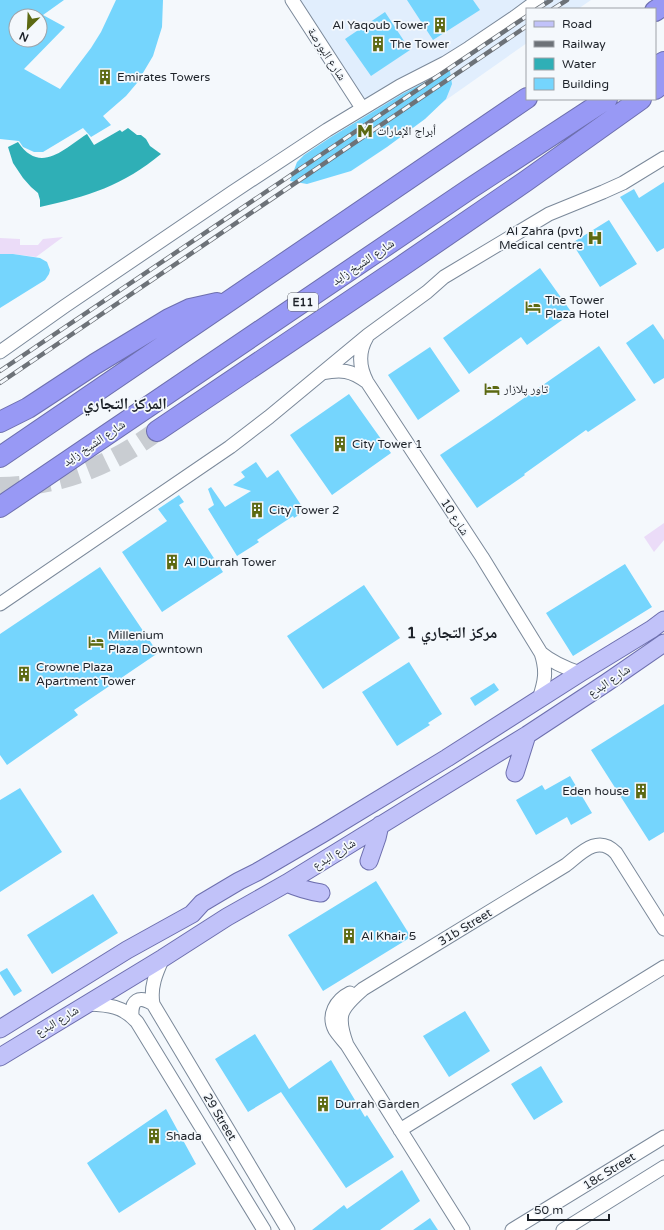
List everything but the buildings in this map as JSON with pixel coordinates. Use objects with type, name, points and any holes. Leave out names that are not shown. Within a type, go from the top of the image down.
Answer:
[{"type":"highway","points":[[656,88],[664,82]]},
{"type":"highway","points":[[0,457],[225,302],[526,99]]},
{"type":"highway","name":"شارع الشيخ زايد","points":[[0,507],[472,188],[605,100]]},
{"type":"highway","points":[[157,431],[526,181],[640,100]]},
{"type":"highway","points":[[0,422],[28,408],[95,364],[169,319],[190,309],[225,302]]},
{"type":"main road","name":"شارع البدع","points":[[0,1029],[127,950],[192,914],[202,903],[257,872],[447,758],[664,620]]},
{"type":"main road","name":"شارع البدع","points":[[0,1056],[163,958],[226,917],[287,883],[527,735],[664,643]]},
{"type":"main road","points":[[515,773],[527,735]]},
{"type":"main road","points":[[369,862],[380,825]]},
{"type":"main road","points":[[226,917],[222,912],[222,905],[256,880],[257,872]]},
{"type":"main road","points":[[287,883],[309,892],[321,893]]},
{"type":"street","name":"شارع البورصة","points":[[292,0],[362,108]]},
{"type":"street","points":[[527,8],[538,0]]},
{"type":"street","points":[[0,352],[227,196],[362,108],[469,48],[526,9]]},
{"type":"street","points":[[0,604],[222,454],[368,335],[427,292],[444,276],[549,214],[623,182],[664,158]]},
{"type":"street","name":"شارع 10","points":[[368,335],[362,348],[360,362],[367,382],[482,557],[541,653],[545,677],[539,699]]},
{"type":"street","name":"شارع 10","points":[[320,374],[334,370],[341,370],[355,374],[367,382]]},
{"type":"street","name":"شارع 10","points":[[541,653],[562,667],[580,673]]},
{"type":"street","points":[[644,657],[664,654]]},
{"type":"street","name":"31b Street","points":[[463,1230],[347,1045],[334,1028],[332,1013],[337,1003],[340,999],[363,989],[566,865],[590,855],[601,854],[611,858],[628,871],[664,929]]},
{"type":"street","points":[[153,1004],[151,995],[154,977],[163,958]]},
{"type":"street","points":[[400,1130],[664,967]]},
{"type":"street","points":[[132,1016],[132,1006],[140,999],[145,999],[153,1004]]},
{"type":"street","name":"29 Street","points":[[86,1004],[108,1005],[124,1011],[132,1016],[137,1022],[264,1230]]},
{"type":"street","name":"29 Street","points":[[153,1004],[288,1230]]},
{"type":"street","name":"18c Street","points":[[512,1230],[664,1137]]},
{"type":"street","points":[[563,1230],[664,1167]]},
{"type":"shaded area","points":[[292,0],[591,0],[579,8],[526,8],[526,44],[389,140]]},
{"type":"shaded area","points":[[63,237],[36,257],[0,254],[0,238],[20,239],[20,245],[38,245],[43,239]]},
{"type":"shaded area","points":[[664,523],[664,540],[654,552],[644,537]]},
{"type":"water","points":[[128,128],[137,135],[141,135],[146,139],[150,146],[161,154],[147,165],[119,182],[74,199],[40,207],[38,193],[23,178],[13,163],[8,147],[18,142],[26,152],[35,157],[43,158],[61,152],[87,134],[94,145],[120,130],[122,132]]},
{"type":"tunnel","points":[[0,487],[43,483],[83,472],[121,454],[157,431]]},
{"type":"railway","points":[[539,8],[551,0]]},
{"type":"railway","points":[[555,8],[567,0]]},
{"type":"railway","points":[[0,371],[526,17]]},
{"type":"railway","points":[[0,383],[526,27]]},
{"type":"place","name":"Al Yaqoub Tower","points":[[440,25]]},
{"type":"place","name":"The Tower","points":[[378,44]]},
{"type":"place","name":"Emirates Towers","points":[[105,77]]},
{"type":"place","name":"أبراج الإمارات","points":[[365,131]]},
{"type":"place","name":"Al Zahra (pvt) Medical centre","points":[[595,238]]},
{"type":"place","name":"The Tower Plaza Hotel","points":[[533,307]]},
{"type":"place","name":"تاور پلازار","points":[[492,389]]},
{"type":"place","name":"City Tower 1","points":[[340,444]]},
{"type":"place","name":"City Tower 2","points":[[257,510]]},
{"type":"place","name":"Al Durrah Tower","points":[[172,562]]},
{"type":"place","name":"Millenium Plaza Downtown","points":[[96,642]]},
{"type":"place","name":"Crowne Plaza Apartment Tower","points":[[24,674]]},
{"type":"place","name":"Eden house","points":[[641,791]]},
{"type":"place","name":"Al Khair 5","points":[[349,936]]},
{"type":"place","name":"Durrah Garden","points":[[323,1104]]},
{"type":"place","name":"Shada","points":[[154,1136]]},
{"type":"district","name":"المركز التجاري","points":[[125,403]]},
{"type":"district","name":"مركز التجاري 1","points":[[452,632]]}]
